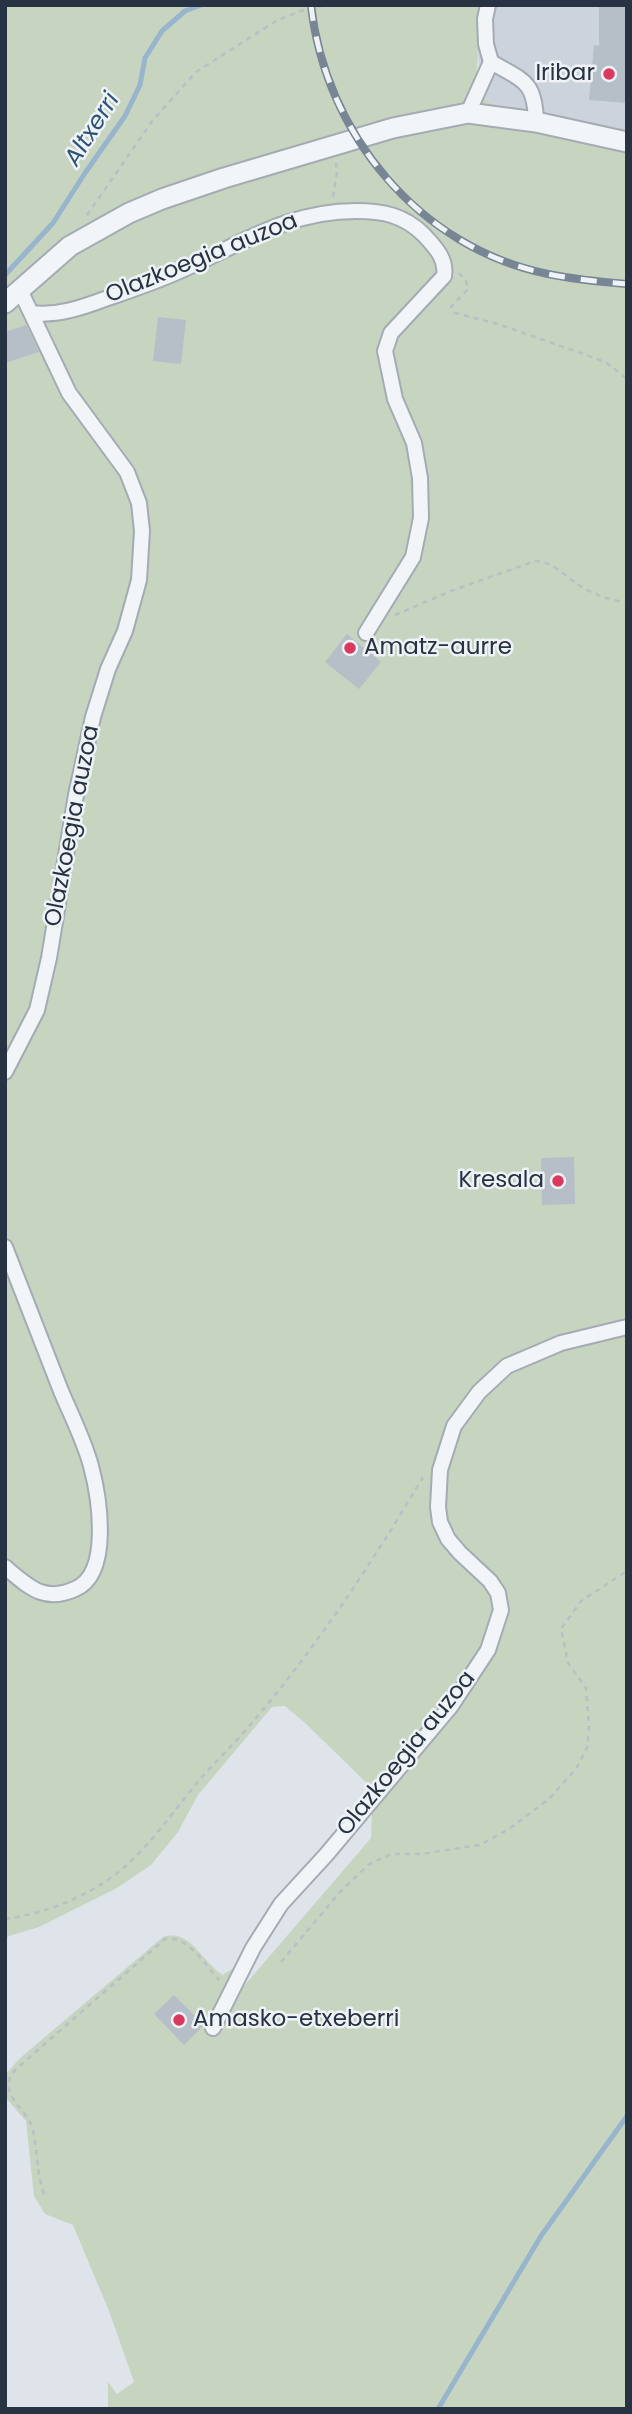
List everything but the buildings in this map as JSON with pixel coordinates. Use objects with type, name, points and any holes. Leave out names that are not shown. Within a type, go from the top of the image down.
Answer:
[{"type":"street","points":[[468,113],[491,62],[486,44],[485,19],[488,5]]},
{"type":"street","points":[[491,62],[528,84],[536,101],[536,122]]},
{"type":"street","points":[[5,303],[71,246],[99,228],[162,199],[393,128],[468,113],[536,122],[627,142]]},
{"type":"street","name":"Olazkoegia auzoa","points":[[32,313],[47,315],[78,308],[177,273],[270,228],[312,214],[379,212],[404,218],[440,253]]},
{"type":"street","points":[[366,633],[413,557],[421,518],[420,478],[414,443],[395,399],[384,351],[391,334],[444,276],[445,269],[440,253]]},
{"type":"street","name":"Olazkoegia auzoa","points":[[5,1072],[37,1010],[49,958],[76,795],[97,705],[108,669],[125,631],[139,580],[142,531],[139,503],[127,472],[68,393],[20,290]]},
{"type":"street","points":[[5,1247],[90,1464],[99,1529],[94,1571],[85,1584],[75,1590],[51,1595],[38,1592],[5,1567]]},
{"type":"street","name":"Olazkoegia auzoa","points":[[213,2028],[253,1948],[281,1905],[451,1706],[488,1650],[501,1610],[498,1593],[491,1581],[448,1539],[440,1522],[440,1470],[454,1426],[480,1392],[507,1366],[561,1343],[627,1327]]},
{"type":"path","points":[[71,246],[83,221],[153,120],[196,72],[276,21],[326,5]]},
{"type":"path","points":[[321,150],[336,162],[337,173],[332,196],[337,204],[349,211]]},
{"type":"path","points":[[440,253],[466,281],[468,289],[451,307],[454,313],[498,324],[592,357],[607,363],[627,379]]},
{"type":"path","points":[[378,613],[391,616],[399,614],[450,591],[536,561],[550,564],[583,588],[605,598],[627,603]]},
{"type":"path","points":[[5,1919],[51,1910],[75,1899],[129,1863],[251,1723],[297,1665],[385,1542],[426,1473]]},
{"type":"path","name":"Olazkoegia auzoa","points":[[281,1962],[340,1892],[368,1865],[391,1854],[431,1853],[480,1845],[509,1829],[549,1799],[576,1769],[587,1748],[589,1728],[586,1688],[568,1662],[561,1629],[582,1601],[627,1571]]},
{"type":"path","points":[[44,2194],[39,2180],[32,2128],[26,2113],[12,2097],[8,2087],[9,2078],[16,2069],[165,1939],[173,1938],[185,1943],[219,1980],[234,1988]]},
{"type":"shaded area","points":[[478,5],[627,5],[627,136],[501,108],[482,98],[474,85],[479,65],[476,28]]},
{"type":"green space","points":[[5,5],[478,5],[478,55],[474,85],[482,98],[501,108],[627,136],[627,2409],[108,2409],[108,2382],[117,2394],[134,2382],[109,2311],[73,2225],[45,2214],[34,2196],[26,2121],[5,2097],[5,2075],[19,2059],[163,1937],[181,1937],[189,1942],[223,1975],[235,1967],[244,1986],[371,1838],[373,1789],[285,1706],[272,1707],[198,1795],[178,1832],[151,1865],[117,1888],[39,1927],[5,1939]]},
{"type":"waterway","name":"Altxerri","points":[[5,275],[53,223],[125,116],[140,85],[145,58],[162,31],[185,11],[201,5]]},
{"type":"waterway","points":[[438,2409],[541,2236],[627,2116]]},
{"type":"railway","points":[[311,5],[320,52],[336,97],[358,140],[386,178],[420,211],[459,239],[501,260],[548,274],[627,284]]},
{"type":"place","name":"Iribar","points":[[609,74]]},
{"type":"place","name":"Amatz-aurre","points":[[350,648]]},
{"type":"place","name":"Kresala","points":[[558,1181]]},
{"type":"place","name":"Amasko-etxeberri","points":[[179,2020]]}]
